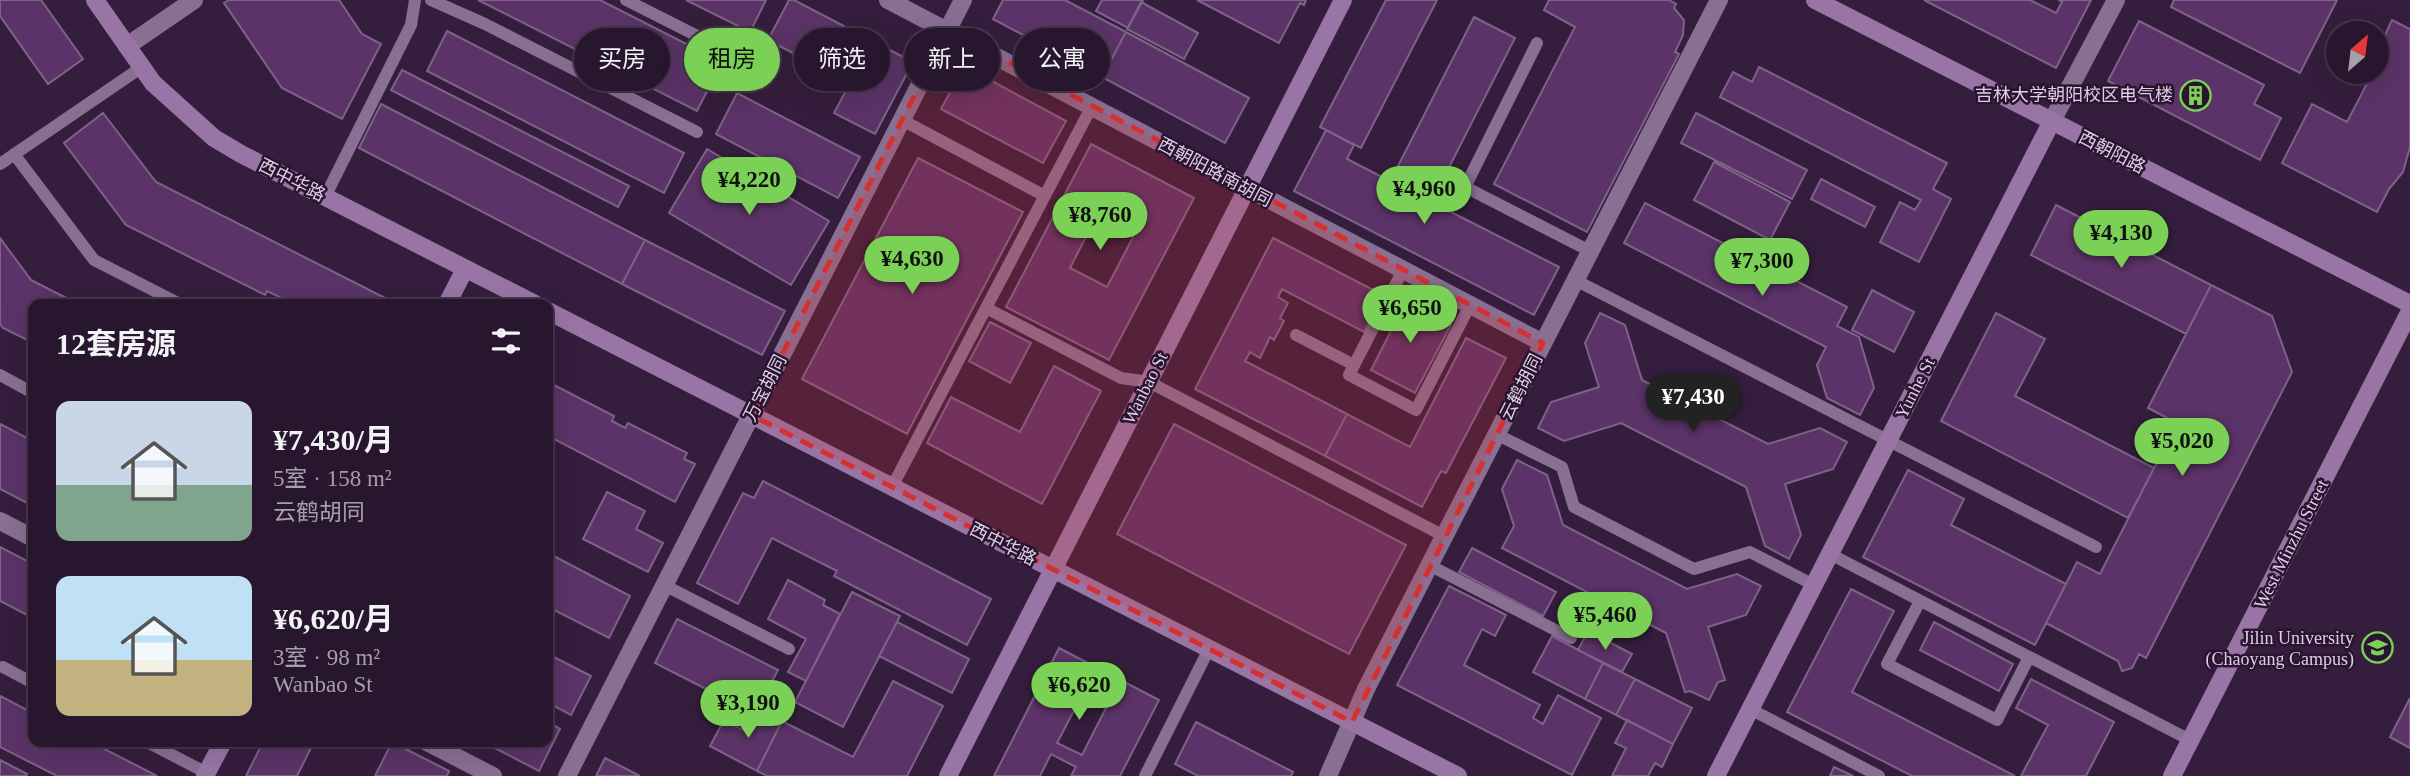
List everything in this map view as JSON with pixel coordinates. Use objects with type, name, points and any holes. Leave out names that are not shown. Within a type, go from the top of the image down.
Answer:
[{"type":"street","name":"西中华路","points":[[95,0],[153,83],[214,138],[525,299]]},
{"type":"street","points":[[127,46],[194,0]]},
{"type":"street","name":"西朝阳路南胡同","points":[[888,0],[944,28]]},
{"type":"street","name":"万宝胡同","points":[[949,28],[963,0]]},
{"type":"street","name":"Wanbao St","points":[[948,776],[1343,0]]},
{"type":"street","name":"云鹤胡同","points":[[1328,776],[1366,689],[1719,0]]},
{"type":"street","name":"Yunhe St","points":[[1716,776],[2116,0]]},
{"type":"street","name":"西朝阳路","points":[[1820,1],[2410,304]]},
{"type":"street","name":"西朝阳路南胡同","points":[[1000,57],[1543,343]]},
{"type":"street","name":"万宝胡同","points":[[567,776],[917,91]]},
{"type":"street","points":[[450,299],[465,269]]},
{"type":"street","name":"West Minzhu Street","points":[[2172,776],[2410,311]]},
{"type":"street","name":"西中华路","points":[[553,314],[1458,776]]},
{"type":"street","points":[[0,521],[28,535]]},
{"type":"street","points":[[206,775],[220,747]]},
{"type":"street","points":[[437,747],[493,776]]},
{"type":"lane","points":[[325,197],[411,25],[415,0]]},
{"type":"lane","points":[[431,0],[485,24],[697,132]]},
{"type":"lane","points":[[626,0],[684,30]]},
{"type":"lane","points":[[1537,43],[1465,187],[1590,251]]},
{"type":"lane","points":[[0,164],[142,67]]},
{"type":"lane","points":[[892,487],[1092,106]]},
{"type":"lane","points":[[902,120],[1045,196]]},
{"type":"lane","points":[[14,154],[94,260],[170,299]]},
{"type":"lane","points":[[1403,270],[1349,375],[1416,410],[1471,305]]},
{"type":"lane","points":[[1575,280],[2096,547]]},
{"type":"lane","points":[[986,308],[1121,378],[1149,382],[1444,536]]},
{"type":"lane","points":[[1296,335],[1354,365]]},
{"type":"lane","points":[[0,376],[28,390]]},
{"type":"lane","points":[[1496,434],[1562,467],[1574,507],[1694,569],[1750,552],[1814,584]]},
{"type":"lane","points":[[1830,554],[2190,740]]},
{"type":"lane","points":[[1429,565],[1571,638]]},
{"type":"lane","points":[[664,585],[789,649]]},
{"type":"lane","points":[[1920,601],[1887,664],[1997,720],[2029,657]]},
{"type":"lane","points":[[1145,776],[1209,649]]},
{"type":"lane","points":[[3,667],[28,680]]},
{"type":"lane","points":[[1750,709],[1879,776]]},
{"type":"lane","points":[[156,747],[206,775]]},
{"type":"highlighted area","points":[[948,30],[1543,343],[1352,722],[751,415]]},
{"type":"building","points":[[0,0],[41,0],[83,59],[48,84],[0,16]]},
{"type":"building","points":[[229,0],[339,0],[362,34],[381,44],[342,119],[282,88],[224,3]]},
{"type":"building","points":[[478,0],[600,0],[655,28],[574,28],[574,49]]},
{"type":"building","points":[[686,0],[766,0],[752,28],[742,28]]},
{"type":"building","points":[[789,0],[794,0],[848,28],[794,28],[794,54],[780,46],[780,28],[774,28]]},
{"type":"building","points":[[1003,0],[1065,0],[1126,32],[1110,62],[1110,28],[1014,28],[1014,30],[993,19]]},
{"type":"building","points":[[1102,0],[1143,0],[1128,28],[1096,11]]},
{"type":"building","points":[[1197,0],[1306,0],[1304,5],[1300,3],[1279,43]]},
{"type":"building","points":[[1386,0],[1437,0],[1361,148],[1320,127]]},
{"type":"building","points":[[1549,0],[1669,0],[1676,4],[1674,8],[1684,20],[1683,35],[1675,52],[1679,54],[1587,232],[1494,184],[1575,27],[1544,10]]},
{"type":"building","points":[[1924,0],[2030,0],[2056,13],[2062,2],[2059,0],[2091,0],[2056,68]]},
{"type":"building","points":[[2174,0],[2337,0],[2300,73],[2171,7]]},
{"type":"building","points":[[1141,2],[1198,33],[1184,59],[1127,29]]},
{"type":"building","points":[[1474,17],[1515,38],[1439,187],[1398,166]]},
{"type":"building","points":[[2392,20],[2410,29],[2410,147],[2403,172],[2389,189],[2377,212],[2282,163],[2312,104],[2347,122],[2367,84],[2389,84],[2389,26]]},
{"type":"building","name":"吉林大学朝阳校区电气楼","points":[[2139,21],[2264,85],[2254,104],[2281,118],[2260,160],[2108,81]]},
{"type":"building","points":[[447,31],[684,153],[664,193],[427,71]]},
{"type":"building","points":[[1126,32],[1249,98],[1225,143],[1110,81],[1110,62]]},
{"type":"building","points":[[670,36],[684,43],[684,91],[707,91],[697,111],[658,91],[670,91]]},
{"type":"building","points":[[890,50],[904,57],[904,79],[875,134],[834,113],[846,91],[890,91]]},
{"type":"building","points":[[1759,67],[1947,163],[1933,189],[1951,199],[1919,262],[1880,242],[1900,202],[1915,210],[1921,200],[1720,97],[1733,72],[1752,82]]},
{"type":"building","points":[[402,70],[629,186],[618,207],[391,90]]},
{"type":"building","points":[[1000,85],[1066,121],[1043,163],[941,109],[951,91],[1000,91]]},
{"type":"building","points":[[737,93],[860,157],[838,198],[716,134]]},
{"type":"building","points":[[381,104],[645,240],[622,284],[359,148]]},
{"type":"building","points":[[103,113],[156,182],[387,299],[284,299],[267,291],[265,295],[126,225],[64,143]]},
{"type":"building","points":[[1696,113],[1807,170],[1792,199],[1681,143]]},
{"type":"building","points":[[1326,130],[1354,145],[1347,159],[1417,195],[1424,179],[1457,196],[1449,211],[1559,267],[1534,315],[1294,191]]},
{"type":"building","points":[[1091,144],[1194,198],[1109,360],[1006,307]],"holes":[[[1106,198],[1143,218],[1107,287],[1070,268]]]},
{"type":"building","points":[[707,149],[829,221],[791,285],[669,213]]},
{"type":"building","points":[[918,158],[1023,212],[907,434],[802,379]]},
{"type":"building","points":[[1714,162],[1790,202],[1770,240],[1694,200]]},
{"type":"building","points":[[1821,179],[1875,207],[1865,227],[1811,199]]},
{"type":"building","points":[[1645,203],[1847,307],[1837,326],[1859,337],[1874,388],[1860,415],[1827,398],[1817,365],[1826,347],[1624,243]]},
{"type":"building","points":[[2056,205],[2211,285],[2186,334],[2031,255]]},
{"type":"building","points":[[0,238],[31,280],[68,299],[28,299],[28,340],[0,324]]},
{"type":"building","points":[[1273,238],[1383,295],[1364,332],[1282,289],[1278,297],[1288,303],[1280,318],[1284,321],[1274,340],[1270,337],[1260,358],[1250,352],[1245,361],[1347,414],[1325,456],[1195,389]]},
{"type":"building","points":[[645,240],[785,311],[762,355],[622,284]]},
{"type":"building","points":[[2211,285],[2272,316],[2292,372],[2146,658],[2139,654],[2132,668],[2122,671],[2118,661],[2046,623],[2077,562],[2100,574],[2177,423],[2148,408]]},
{"type":"building","points":[[1872,290],[1914,312],[1894,352],[1852,330]]},
{"type":"building","points":[[1397,297],[1451,325],[1415,393],[1371,370],[1397,319],[1388,315]]},
{"type":"building","points":[[1600,313],[1625,325],[1642,380],[1768,444],[1820,428],[1847,442],[1833,469],[1785,484],[1801,535],[1789,559],[1765,546],[1746,487],[1621,423],[1564,441],[1538,428],[1551,402],[1599,387],[1585,343]]},
{"type":"building","points":[[1996,313],[2045,339],[2015,396],[2154,468],[2128,518],[1941,421]]},
{"type":"building","points":[[990,322],[1031,343],[1010,383],[969,361]]},
{"type":"building","points":[[1466,338],[1506,358],[1446,473],[1441,471],[1422,507],[1325,456],[1347,414],[1410,447]]},
{"type":"building","points":[[1054,366],[1101,391],[1042,504],[927,443],[951,397],[1020,432]]},
{"type":"building","points":[[553,385],[614,416],[612,421],[625,428],[628,423],[687,453],[684,459],[695,464],[675,502],[553,439]]},
{"type":"building","points":[[0,424],[28,438],[28,503],[0,489]]},
{"type":"building","points":[[1174,424],[1406,545],[1349,654],[1117,534]]},
{"type":"building","points":[[1517,460],[1547,475],[1563,525],[1687,589],[1737,574],[1761,586],[1746,615],[1708,627],[1725,680],[1718,682],[1709,700],[1690,691],[1685,692],[1666,633],[1502,548],[1514,526],[1502,489]]},
{"type":"building","points":[[1908,470],[1964,499],[1951,525],[2066,584],[2035,645],[1863,557]]},
{"type":"building","points":[[763,481],[991,599],[967,645],[834,576],[837,571],[772,538],[738,604],[697,583],[743,493],[754,498]]},
{"type":"building","points":[[607,492],[645,511],[636,529],[663,543],[648,572],[583,539]]},
{"type":"building","points":[[0,547],[28,561],[28,615],[0,601]]},
{"type":"building","points":[[1472,548],[1556,592],[1543,616],[1459,572]]},
{"type":"building","points":[[553,556],[630,596],[609,638],[553,610]]},
{"type":"building","points":[[788,580],[825,600],[823,605],[840,614],[806,681],[788,672],[806,639],[768,619]]},
{"type":"building","points":[[1449,586],[1506,615],[1495,636],[1482,629],[1464,665],[1540,705],[1533,718],[1543,724],[1558,695],[1601,718],[1572,775],[1397,685]]},
{"type":"building","points":[[1851,589],[1894,611],[1852,692],[2015,776],[1912,776],[1787,712]]},
{"type":"building","points":[[852,592],[900,616],[843,727],[795,702]]},
{"type":"building","points":[[677,619],[778,670],[755,714],[655,663]]},
{"type":"building","points":[[897,622],[969,659],[952,693],[879,656]]},
{"type":"building","points":[[1934,622],[2013,664],[1999,691],[1920,650]]},
{"type":"building","points":[[1588,631],[1632,654],[1622,672],[1578,650]]},
{"type":"building","points":[[1552,636],[1603,663],[1585,699],[1533,672]]},
{"type":"building","points":[[1059,648],[1159,700],[1120,776],[1071,776],[1076,767],[1051,754],[1040,776],[994,776]],"holes":[[[1082,695],[1106,708],[1082,755],[1057,743]]]},
{"type":"building","points":[[553,657],[591,676],[571,715],[553,706]]},
{"type":"building","points":[[1603,663],[1635,679],[1616,715],[1585,699]]},
{"type":"building","points":[[1635,679],[1692,708],[1673,744],[1616,715]]},
{"type":"building","points":[[2031,679],[2114,722],[2086,776],[2021,776],[2048,725],[2016,708]]},
{"type":"building","points":[[893,681],[943,706],[907,776],[767,776],[757,771],[782,721],[853,757]]},
{"type":"building","points":[[0,696],[28,710],[28,747],[101,747],[157,776],[57,776],[0,747]]},
{"type":"building","points":[[2410,698],[2410,748],[2390,737]]},
{"type":"building","points":[[759,709],[782,721],[757,771],[710,746],[724,720],[747,732]]},
{"type":"building","points":[[1627,720],[1673,744],[1662,767],[1655,763],[1648,776],[1612,776],[1626,748],[1615,743]]},
{"type":"building","points":[[1196,722],[1293,772],[1291,776],[1198,776],[1175,764]]},
{"type":"building","points":[[553,725],[560,729],[553,743]]},
{"type":"building","points":[[260,747],[312,747],[297,776],[246,776]]},
{"type":"building","points":[[390,747],[402,747],[449,771],[447,776],[375,776]]},
{"type":"building","points":[[493,747],[551,747],[539,771]]},
{"type":"building","points":[[605,758],[640,776],[596,776]]},
{"type":"building","points":[[0,760],[27,774],[26,776],[0,776]]},
{"type":"building","points":[[1834,767],[1853,776],[1830,776]]},
{"type":"place","name":"吉林大学朝阳校区电气楼","points":[[2196,95]]},
{"type":"place","name":"Jilin University (Chaoyang Campus)","points":[[2377,648]]}]
